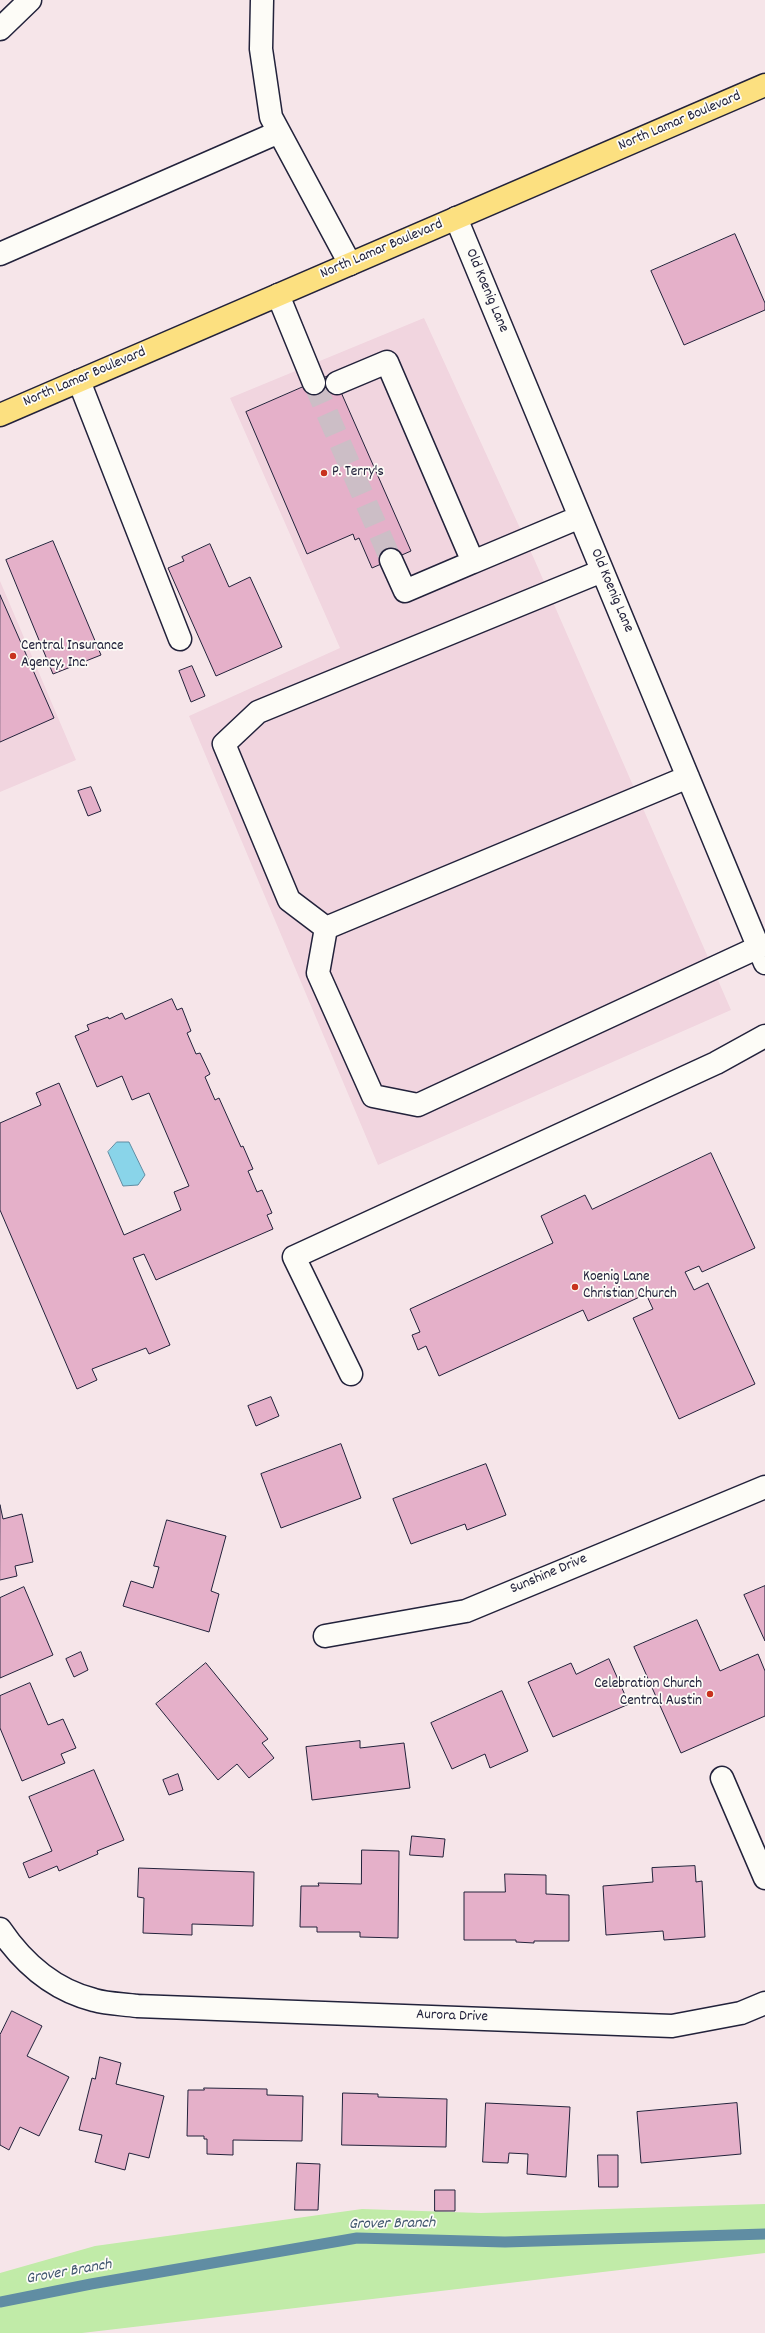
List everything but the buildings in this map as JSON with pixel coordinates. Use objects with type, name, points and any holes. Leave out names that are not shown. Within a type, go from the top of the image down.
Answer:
[{"type":"main road","name":"North Lamar Boulevard","points":[[0,415],[765,85]]},
{"type":"street","points":[[0,28],[30,0]]},
{"type":"street","points":[[262,0],[261,49],[271,117],[350,264]]},
{"type":"street","points":[[0,254],[279,132]]},
{"type":"street","name":"Old Koenig Lane","points":[[456,218],[762,955]]},
{"type":"street","points":[[278,295],[314,383]]},
{"type":"street","points":[[337,383],[387,362],[473,562]]},
{"type":"street","points":[[79,381],[180,639]]},
{"type":"street","points":[[391,560],[405,591],[580,517]]},
{"type":"street","points":[[326,928],[289,900],[224,744],[258,712],[602,571]]},
{"type":"street","points":[[326,928],[688,777]]},
{"type":"street","points":[[326,928],[318,973],[373,1096],[418,1104],[762,955]]},
{"type":"street","points":[[351,1374],[294,1257],[716,1063],[765,1036]]},
{"type":"street","name":"Sunshine Drive","points":[[325,1636],[466,1611],[765,1487]]},
{"type":"street","points":[[722,1778],[765,1878]]},
{"type":"street","name":"Aurora Drive","points":[[0,1929],[15,1950],[33,1968],[65,1989],[94,2000],[137,2006],[672,2026],[741,2013],[765,2004]]},
{"type":"shaded area","points":[[424,318],[535,561],[731,1010],[378,1165],[189,716],[340,648],[230,398]]},
{"type":"shaded area","points":[[0,581],[76,760],[0,792]]},
{"type":"green space","points":[[765,2204],[765,2253],[82,2333],[0,2333],[0,2273],[95,2246],[362,2209],[481,2213]]},
{"type":"water","points":[[117,1142],[129,1142],[145,1175],[138,1185],[123,1186],[108,1152]]},
{"type":"waterway","name":"Grover Branch","points":[[0,2302],[91,2284],[357,2238],[505,2242],[765,2234]]},
{"type":"tunnel","points":[[314,383],[391,560]]},
{"type":"place","name":"P. Terry's","points":[[324,473]]},
{"type":"place","name":"Central Insurance Agency, Inc.","points":[[13,656]]},
{"type":"place","name":"Koenig Lane Christian Church","points":[[575,1287]]},
{"type":"place","name":"Celebration Church Central Austin","points":[[710,1694]]}]
